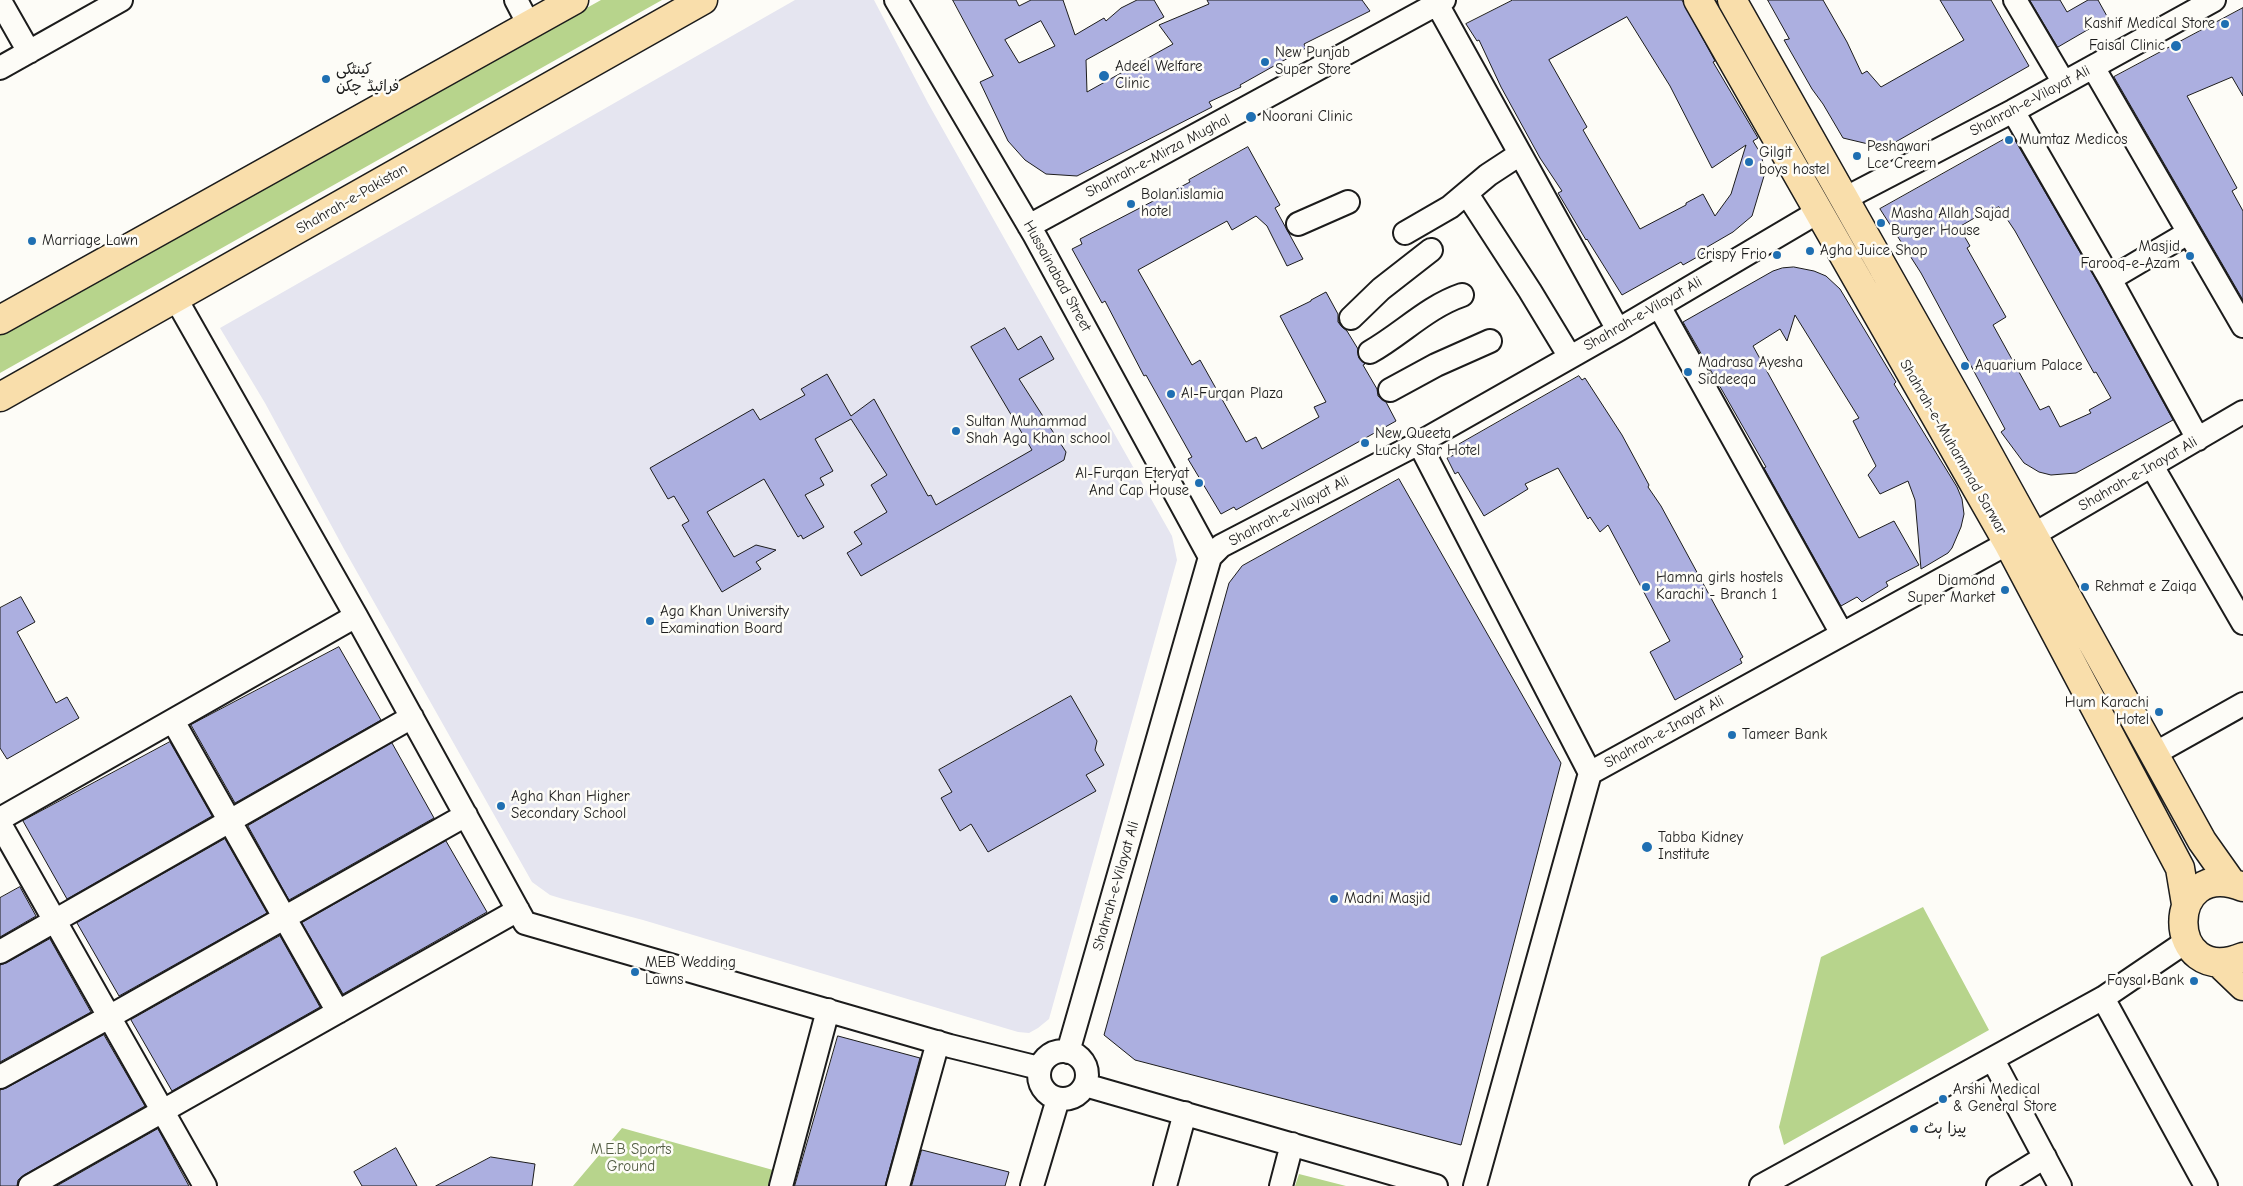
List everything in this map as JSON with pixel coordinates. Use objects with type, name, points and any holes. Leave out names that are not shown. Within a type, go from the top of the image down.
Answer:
[{"type":"main road","points":[[0,320],[574,0]]},
{"type":"main road","name":"Shahrah-e-Pakistan","points":[[0,397],[703,0]]},
{"type":"main road","name":"Shahrah-e-Muhammad Sarwar","points":[[1698,0],[1818,212],[2154,754],[2202,841],[2237,885]]},
{"type":"main road","name":"Shahrah-e-Muhammad Sarwar","points":[[1732,0],[1844,199],[2021,539],[2180,868],[2186,904],[2182,916],[2182,929],[2187,942]]},
{"type":"main road","points":[[2186,904],[2194,893],[2204,886],[2218,882],[2237,885]]},
{"type":"main road","points":[[2187,942],[2195,952],[2206,959],[2231,960],[2243,986]]},
{"type":"street","points":[[0,68],[121,0]]},
{"type":"street","points":[[516,0],[529,25]]},
{"type":"street","name":"Hussainabad Street","points":[[896,0],[1029,226],[1210,556]]},
{"type":"street","points":[[2015,0],[2064,83]]},
{"type":"street","name":"Shahrah-e-Vilayat Ali","points":[[1844,199],[2013,111],[2214,0]]},
{"type":"street","points":[[0,1],[30,52]]},
{"type":"street","points":[[1441,2],[1520,154],[1618,330]]},
{"type":"street","name":"Shahrah-e-Mirza Mughal","points":[[1029,226],[1441,2]]},
{"type":"street","points":[[2093,67],[2243,326]]},
{"type":"street","points":[[2013,111],[2110,279],[2198,439]]},
{"type":"street","points":[[1405,233],[1442,212],[1467,194],[1488,175],[1520,154]]},
{"type":"street","points":[[1467,194],[1530,290],[1570,358]]},
{"type":"street","points":[[1298,224],[1348,202]]},
{"type":"street","name":"Shahrah-e-Vilayat Ali","points":[[1068,1052],[1210,556],[1221,546],[1419,443],[1570,358],[1818,212]]},
{"type":"street","points":[[2110,279],[2188,233]]},
{"type":"street","points":[[1351,318],[1381,289],[1431,250]]},
{"type":"street","points":[[1370,352],[1389,341],[1428,310],[1462,294]]},
{"type":"street","points":[[176,299],[356,616],[525,923],[938,1042],[1039,1068]]},
{"type":"street","points":[[1659,306],[1842,634]]},
{"type":"street","points":[[1390,390],[1490,341]]},
{"type":"street","name":"Shahrah-e-Inayat Ali","points":[[1475,1186],[1590,773],[1842,634],[2021,539],[2152,466],[2243,412]]},
{"type":"street","points":[[1419,443],[1590,773]]},
{"type":"street","points":[[2152,466],[2243,623]]},
{"type":"street","points":[[0,819],[356,616]]},
{"type":"street","points":[[2154,754],[2243,704]]},
{"type":"street","points":[[0,952],[412,717]]},
{"type":"street","points":[[173,721],[338,1012]]},
{"type":"street","points":[[0,1077],[466,815]]},
{"type":"street","points":[[0,824],[205,1186]]},
{"type":"street","points":[[30,1186],[518,910]]},
{"type":"street","points":[[1761,1186],[2104,998],[2187,942]]},
{"type":"street","points":[[2104,998],[2206,1186]]},
{"type":"street","points":[[781,1186],[828,1010]]},
{"type":"street","points":[[898,1186],[938,1042]]},
{"type":"street","points":[[1061,1051],[1068,1052],[1076,1055],[1086,1068],[1085,1085],[1074,1097],[1058,1099],[1043,1090],[1039,1083],[1039,1068],[1047,1056],[1061,1051]]},
{"type":"street","points":[[1993,1060],[2060,1186]]},
{"type":"street","points":[[1085,1085],[1436,1186]]},
{"type":"street","points":[[1032,1186],[1058,1099]]},
{"type":"street","points":[[1165,1186],[1184,1113]]},
{"type":"street","points":[[1280,1186],[1292,1144]]},
{"type":"street","points":[[1998,1186],[2045,1157]]},
{"type":"shaded area","points":[[795,0],[874,0],[928,103],[1172,536],[1177,560],[1049,1019],[1029,1033],[1018,1032],[643,920],[563,899],[550,895],[532,882],[344,549],[265,403],[220,328]]},
{"type":"green space","points":[[601,0],[662,0],[0,373],[0,335]]},
{"type":"green space","points":[[1923,907],[1989,1030],[1784,1145],[1779,1127],[1821,957]]},
{"type":"green space","name":"M.E.B Sports Ground","points":[[622,1128],[773,1170],[769,1186],[573,1186]]},
{"type":"green space","points":[[1299,1174],[1346,1186],[1295,1186]]},
{"type":"building","points":[[953,0],[1016,0],[1019,6],[1031,0],[1063,0],[1075,35],[1104,18],[1106,21],[1121,8],[1137,0],[1154,0],[1164,17],[1086,60],[1087,92],[1173,44],[1159,25],[1209,4],[1207,0],[1362,0],[1370,11],[1304,44],[1306,48],[1240,85],[1241,87],[1209,102],[1212,107],[1077,176],[1046,174],[1025,160],[1008,141],[980,82],[993,76]],"holes":[[[1041,21],[1055,46],[1019,63],[1005,40]]]},
{"type":"building","points":[[1513,0],[1682,0],[1715,61],[1713,62],[1758,138],[1753,141],[1762,156],[1764,176],[1752,216],[1733,232],[1702,250],[1704,253],[1683,265],[1681,262],[1622,295],[1558,193],[1562,191],[1540,158],[1501,87],[1479,40],[1477,41],[1466,24]],"holes":[[[1627,17],[1670,86],[1712,168],[1746,145],[1731,194],[1715,216],[1703,194],[1640,229],[1583,130],[1587,127],[1549,60]]]},
{"type":"building","points":[[1768,0],[1823,0],[1847,42],[1862,74],[1867,71],[1881,87],[1964,40],[1940,0],[1991,0],[2029,66],[1885,148],[1843,138],[1784,40],[1789,39]]},
{"type":"building","points":[[2030,0],[2060,0],[2067,12],[2088,0],[2098,0],[2108,18],[2058,47]]},
{"type":"building","points":[[2243,8],[2243,96],[2232,77],[2187,96],[2237,188],[2232,191],[2243,211],[2243,300],[2114,77]]},
{"type":"building","points":[[2012,135],[2099,285],[2173,420],[2076,473],[2051,475],[2039,472],[2024,463],[2001,432],[2005,429],[1921,273],[1880,209]],"holes":[[[1999,207],[2015,231],[2094,373],[2096,372],[2111,398],[2089,410],[2091,413],[2060,427],[2049,406],[2040,410],[1993,325],[2006,317],[1967,248],[1970,246],[1959,227],[1983,213]]]},
{"type":"building","points":[[1248,147],[1280,205],[1275,208],[1303,259],[1287,266],[1267,226],[1256,216],[1232,230],[1227,221],[1138,270],[1192,365],[1200,360],[1246,442],[1256,437],[1262,449],[1319,417],[1314,407],[1326,402],[1280,316],[1326,292],[1338,314],[1338,322],[1347,331],[1358,349],[1359,358],[1365,364],[1363,365],[1377,389],[1378,396],[1386,402],[1396,421],[1236,510],[1234,507],[1221,514],[1188,459],[1192,457],[1146,375],[1144,376],[1105,301],[1102,303],[1072,249],[1082,244],[1080,239],[1190,182],[1189,180]]},
{"type":"building","points":[[1794,267],[1814,271],[1826,276],[1840,289],[1896,382],[1894,384],[1957,487],[1962,499],[1964,514],[1952,548],[1948,553],[1921,569],[1915,500],[1908,481],[1880,494],[1868,475],[1876,466],[1853,421],[1859,418],[1795,315],[1787,341],[1780,329],[1753,346],[1859,538],[1894,521],[1919,565],[1886,582],[1888,586],[1862,602],[1857,597],[1841,606],[1764,468],[1766,467],[1683,322],[1773,271]]},
{"type":"building","points":[[1005,328],[1018,350],[1041,336],[1054,359],[1019,379],[1066,452],[1064,460],[861,576],[847,553],[862,544],[854,532],[887,512],[871,485],[887,475],[851,419],[815,439],[833,471],[820,478],[824,485],[805,495],[824,527],[803,539],[801,535],[798,537],[764,479],[707,512],[734,557],[756,545],[776,550],[756,562],[761,569],[722,592],[682,525],[689,521],[674,496],[668,499],[650,468],[753,409],[760,420],[805,395],[801,389],[827,374],[851,416],[874,399],[928,496],[931,495],[936,505],[1032,450],[971,347]]},
{"type":"building","points":[[1579,376],[1582,380],[1585,378],[1622,435],[1649,485],[1648,487],[1661,506],[1743,657],[1740,659],[1742,663],[1675,700],[1650,652],[1670,641],[1608,525],[1600,532],[1590,517],[1588,519],[1558,468],[1525,484],[1528,489],[1484,516],[1458,472],[1455,474],[1447,458],[1454,455],[1451,449]]},
{"type":"building","name":"Madni Masjid","points":[[1399,479],[1561,763],[1461,1145],[1135,1060],[1104,1035],[1229,583],[1242,566]]},
{"type":"building","points":[[21,597],[35,622],[17,632],[56,703],[67,697],[79,718],[7,759],[0,748],[0,608]]},
{"type":"building","points":[[339,647],[381,720],[235,803],[191,725]]},
{"type":"building","points":[[1071,696],[1097,741],[1095,750],[1104,765],[1086,775],[1096,791],[988,852],[971,824],[960,831],[941,798],[952,792],[939,770]]},
{"type":"building","points":[[170,742],[212,816],[67,899],[23,821]]},
{"type":"building","points":[[392,743],[434,818],[289,900],[248,826]]},
{"type":"building","points":[[225,839],[267,913],[119,996],[77,923]]},
{"type":"building","points":[[446,841],[487,912],[343,994],[302,923]]},
{"type":"building","points":[[20,887],[36,916],[0,937],[0,898]]},
{"type":"building","points":[[280,936],[320,1007],[172,1091],[131,1020]]},
{"type":"building","points":[[50,939],[91,1012],[0,1062],[0,965]]},
{"type":"building","points":[[104,1035],[145,1106],[24,1175],[18,1180],[17,1186],[0,1186],[0,1090]]},
{"type":"building","points":[[838,1036],[920,1058],[885,1186],[795,1186]]},
{"type":"building","points":[[158,1129],[189,1186],[57,1186]]},
{"type":"building","points":[[396,1148],[417,1186],[362,1186],[354,1172]]},
{"type":"building","points":[[922,1150],[1009,1172],[1005,1186],[912,1186]]},
{"type":"building","points":[[491,1157],[535,1164],[532,1186],[436,1186]]},
{"type":"place","name":"Kashif Medical Store","points":[[2225,24]]},
{"type":"place","name":"Faisal Clinic","points":[[2176,46]]},
{"type":"place","name":"New Punjab Super Store","points":[[1265,62]]},
{"type":"place","name":"Adeel Welfare Clinic","points":[[1104,76]]},
{"type":"place","name":"کینٹکی فرائیڈ چکن","points":[[326,79]]},
{"type":"place","name":"Noorani Clinic","points":[[1251,117]]},
{"type":"place","name":"Mumtaz Medicos","points":[[2009,140]]},
{"type":"place","name":"Peshawari Lce Creem","points":[[1857,156]]},
{"type":"place","name":"Gilgit boys hostel","points":[[1749,162]]},
{"type":"place","name":"Bolan.islamia hotel","points":[[1131,204]]},
{"type":"place","name":"Masha Allah Sajad Burger House","points":[[1881,223]]},
{"type":"place","name":"Marriage Lawn","points":[[32,241]]},
{"type":"place","name":"Agha Juice Shop","points":[[1810,251]]},
{"type":"place","name":"Crispy Frio","points":[[1777,255]]},
{"type":"place","name":"Masjid Farooq-e-Azam","points":[[2190,256]]},
{"type":"place","name":"Aquarium Palace","points":[[1965,366]]},
{"type":"place","name":"Madrasa Ayesha Siddeeqa","points":[[1688,372]]},
{"type":"place","name":"Al-Furqan Plaza","points":[[1171,394]]},
{"type":"place","name":"Sultan Muhammad Shah Aga Khan school","points":[[956,431]]},
{"type":"place","name":"New Queeta Lucky Star Hotel","points":[[1365,443]]},
{"type":"place","name":"Al-Furqan Eteryat And Cap House","points":[[1199,483]]},
{"type":"place","name":"Hamna girls hostels Karachi - Branch 1","points":[[1646,587]]},
{"type":"place","name":"Rehmat e Zaiqa","points":[[2085,587]]},
{"type":"place","name":"Diamond Super Market","points":[[2005,590]]},
{"type":"place","name":"Aga Khan University Examination Board","points":[[650,621]]},
{"type":"place","name":"Hum Karachi Hotel","points":[[2159,712]]},
{"type":"place","name":"Tameer Bank","points":[[1732,735]]},
{"type":"place","name":"Agha Khan Higher Secondary School","points":[[501,806]]},
{"type":"place","name":"Tabba Kidney Institute","points":[[1647,847]]},
{"type":"place","name":"Madni Masjid","points":[[1334,899]]},
{"type":"place","name":"MEB Wedding Lawns","points":[[635,972]]},
{"type":"place","name":"Faysal Bank","points":[[2194,981]]},
{"type":"place","name":"Arshi Medical & General Store","points":[[1943,1099]]},
{"type":"place","name":"پیزا ہٹ","points":[[1914,1129]]}]
